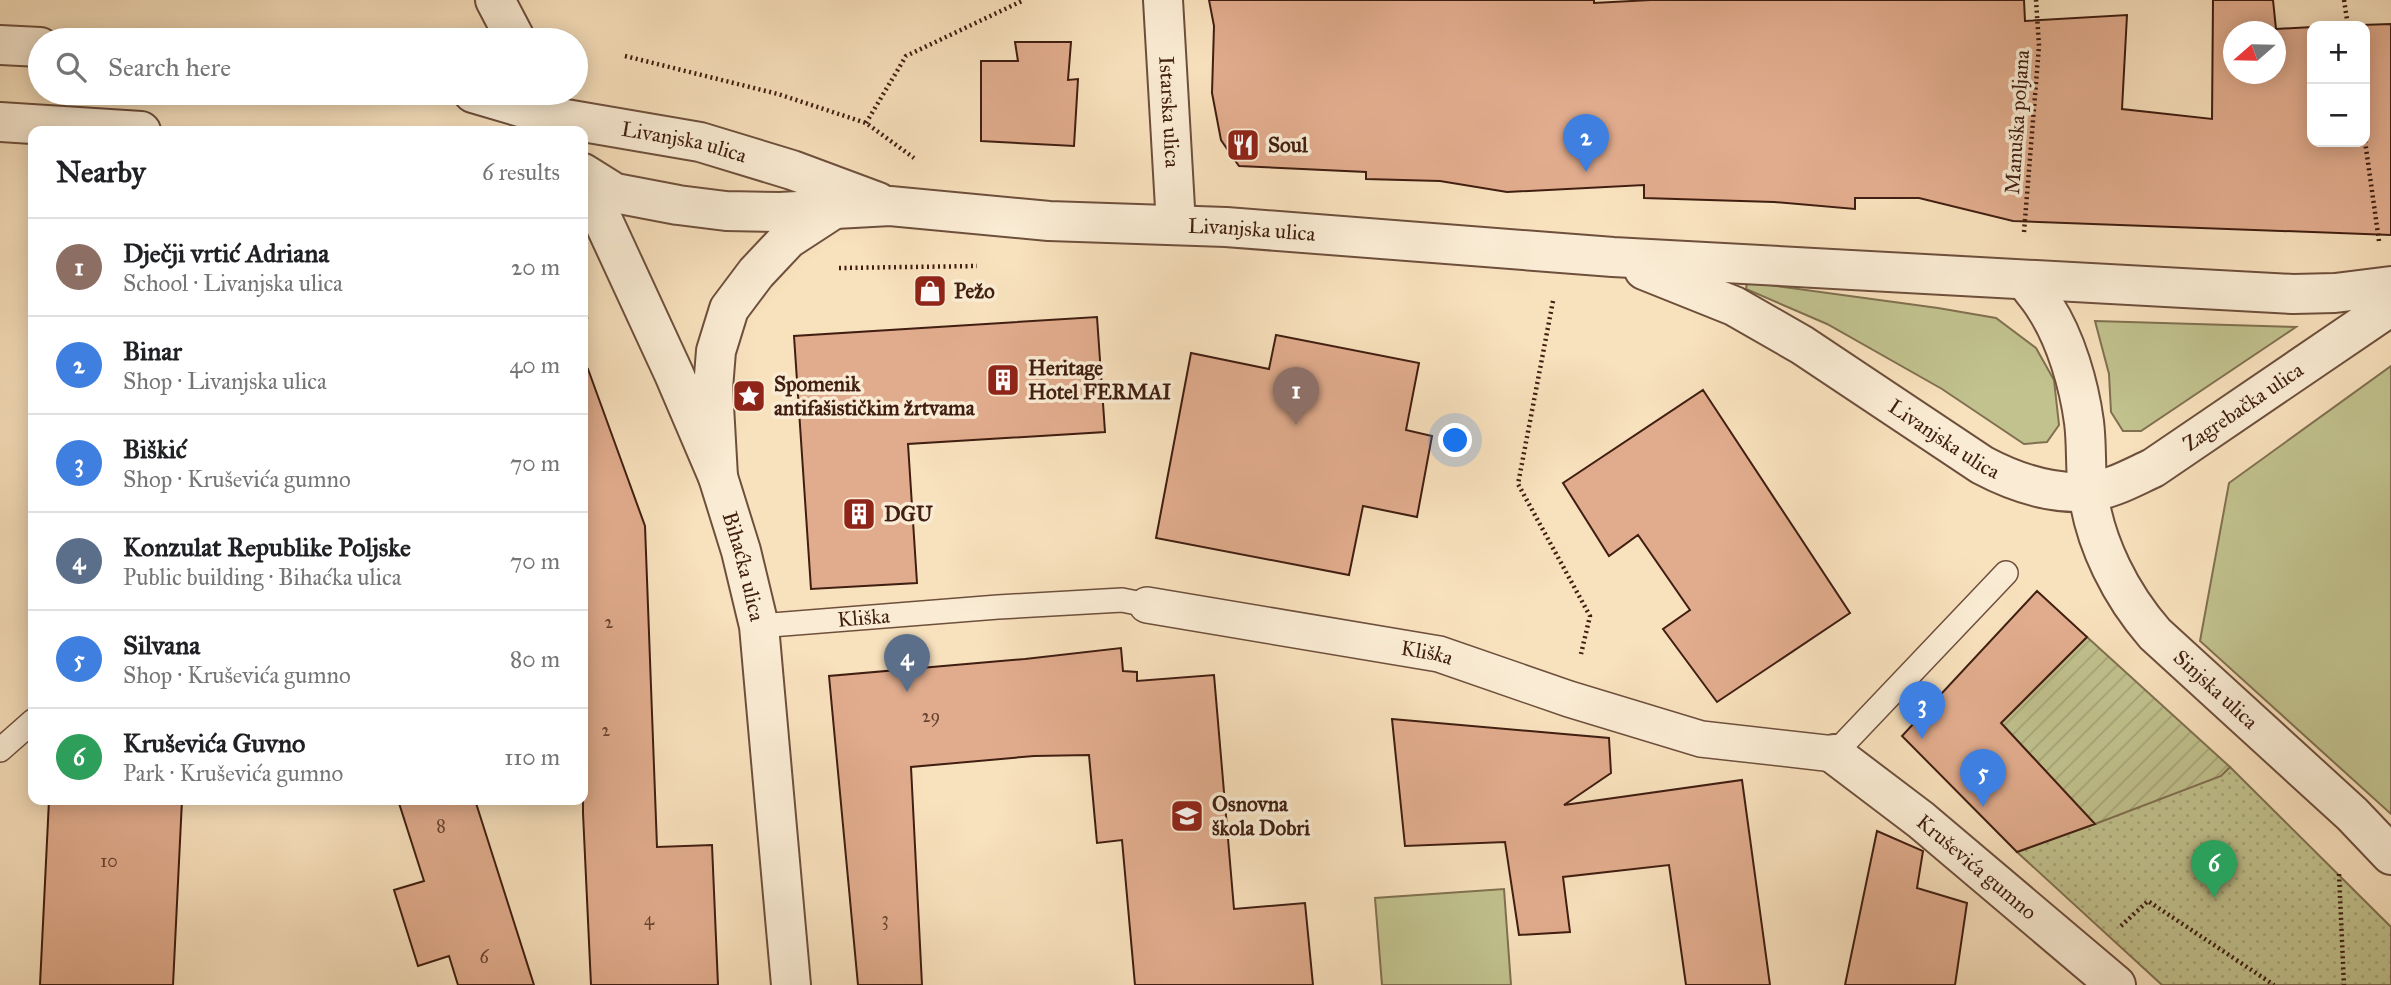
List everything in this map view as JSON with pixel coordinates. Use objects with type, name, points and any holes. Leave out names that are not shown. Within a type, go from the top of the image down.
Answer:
[{"type":"street","points":[[495,0],[510,28]]},
{"type":"street","name":"Istarska ulica","points":[[1163,0],[1176,225]]},
{"type":"street","points":[[0,45],[28,46]]},
{"type":"street","name":"Livanjska ulica","points":[[519,105],[700,142],[792,170],[890,206]]},
{"type":"street","points":[[0,122],[63,126]]},
{"type":"street","name":"Livanjska ulica","points":[[588,178],[615,193],[726,211],[833,210],[890,206],[1049,221],[1176,225],[1613,257],[2293,294],[2335,293],[2391,286]]},
{"type":"street","name":"Bihaćka ulica","points":[[588,186],[718,477],[760,626],[790,985]]},
{"type":"street","points":[[718,477],[713,388],[716,351],[729,309],[788,239],[833,210]]},
{"type":"street","name":"Livanjska ulica","points":[[1613,257],[1734,306],[1802,345],[1951,445],[2010,480],[2045,489],[2088,493]]},
{"type":"street","points":[[2026,281],[2046,307],[2073,373],[2084,422],[2088,493]]},
{"type":"street","name":"Zagrebačka ulica","points":[[2088,493],[2153,468],[2391,306]]},
{"type":"street","name":"Sinjska ulica","points":[[2088,493],[2099,537],[2133,608],[2155,634],[2352,814],[2391,855]]},
{"type":"street","name":"Kliška","points":[[1147,605],[1439,654],[1569,699],[1701,739],[1834,754]]},
{"type":"street","name":"Kruševića gumno","points":[[1834,754],[1921,820],[2116,985]]},
{"type":"lane","points":[[1834,754],[2006,573]]},
{"type":"lane","name":"Kliška","points":[[760,626],[1122,600],[1147,605]]},
{"type":"lane","points":[[0,750],[28,725]]},
{"type":"path","points":[[625,57],[778,94],[866,123],[906,57],[1024,0]]},
{"type":"path","name":"Manuška poljana","points":[[2024,233],[2039,46],[2036,0]]},
{"type":"path","points":[[2344,0],[2347,21]]},
{"type":"path","points":[[2366,147],[2380,248]]},
{"type":"path","points":[[829,273],[841,267],[989,267]]},
{"type":"path","points":[[1555,293],[1518,484],[1590,617],[1569,699]]},
{"type":"path","points":[[2339,872],[2344,985]]},
{"type":"path","points":[[2123,924],[2148,901],[2274,985]]},
{"type":"green space","points":[[1747,282],[1996,318],[2036,348],[2054,380],[2059,425],[2047,442],[2024,444],[1942,389],[1827,324],[1746,289]]},
{"type":"green space","points":[[2095,321],[2296,327],[2141,431],[2123,431],[2111,412],[2109,374]]},
{"type":"green space","points":[[2391,366],[2391,814],[2200,641],[2229,483]]},
{"type":"green space","points":[[2087,637],[2230,767],[2221,776],[2095,824],[2001,723]]},
{"type":"green space","points":[[2230,767],[2391,927],[2391,985],[2162,985],[2017,852],[2220,776]]},
{"type":"green space","points":[[1504,889],[1511,985],[1382,985],[1375,898]]},
{"type":"building","points":[[1209,0],[1594,0],[1594,3],[1651,0],[2024,0],[2025,21],[2127,15],[2122,109],[2212,119],[2213,0],[2273,0],[2275,21],[2223,21],[2223,84],[2286,84],[2286,28],[2307,27],[2307,147],[2370,147],[2370,25],[2391,24],[2391,235],[2013,221],[1919,198],[1855,198],[1855,209],[1774,202],[1644,198],[1644,185],[1507,192],[1440,181],[1366,179],[1366,172],[1239,166],[1221,140],[1212,93],[1214,26]]},
{"type":"building","points":[[1015,42],[1071,42],[1068,80],[1078,79],[1074,146],[981,141],[981,61],[1018,61]]},
{"type":"building","points":[[1097,317],[1105,432],[908,444],[917,583],[811,589],[794,336]]},
{"type":"building","points":[[1276,335],[1419,363],[1406,430],[1432,436],[1417,517],[1363,506],[1349,575],[1156,538],[1191,353],[1269,369]]},
{"type":"building","points":[[588,369],[645,526],[657,847],[712,845],[718,985],[591,985],[583,805],[588,805]]},
{"type":"building","points":[[1703,390],[1850,613],[1717,702],[1663,629],[1690,610],[1638,535],[1609,556],[1563,483]]},
{"type":"building","points":[[2037,591],[2087,637],[2001,723],[2095,824],[2017,852],[1902,736]]},
{"type":"building","points":[[1121,648],[1123,671],[1137,672],[1137,681],[1214,675],[1234,909],[1305,903],[1313,985],[1135,985],[1122,840],[1097,843],[1089,755],[1034,756],[911,767],[922,985],[858,985],[829,676]]},
{"type":"building","points":[[1392,719],[1609,738],[1611,773],[1564,805],[1742,780],[1770,985],[1686,985],[1669,865],[1563,877],[1570,932],[1519,935],[1505,842],[1405,846]]},
{"type":"building","points":[[49,805],[182,805],[173,985],[40,985]]},
{"type":"building","points":[[400,805],[477,805],[534,985],[458,985],[449,956],[418,966],[394,890],[424,881]]},
{"type":"building","points":[[1877,831],[1923,851],[1917,888],[1967,903],[1955,985],[1845,985]]},
{"type":"place","name":"Soul","points":[[1243,145]]},
{"type":"place","name":"Binar","points":[[1586,172]]},
{"type":"place","name":"Pežo","points":[[930,291]]},
{"type":"place","name":"Heritage Hotel FERMAI","points":[[1003,380]]},
{"type":"place","name":"Spomenik antifašističkim žrtvama","points":[[749,396]]},
{"type":"place","name":"Dječji vrtić Adriana","points":[[1296,425]]},
{"type":"place","name":"DGU","points":[[859,514]]},
{"type":"place","name":"Konzulat Republike Poljske","points":[[907,692]]},
{"type":"place","name":"Biškić","points":[[1922,739]]},
{"type":"place","name":"Silvana","points":[[1983,807]]},
{"type":"place","name":"Osnovna škola Dobri","points":[[1187,816]]},
{"type":"place","name":"Kruševića Guvno","points":[[2214,898]]}]
